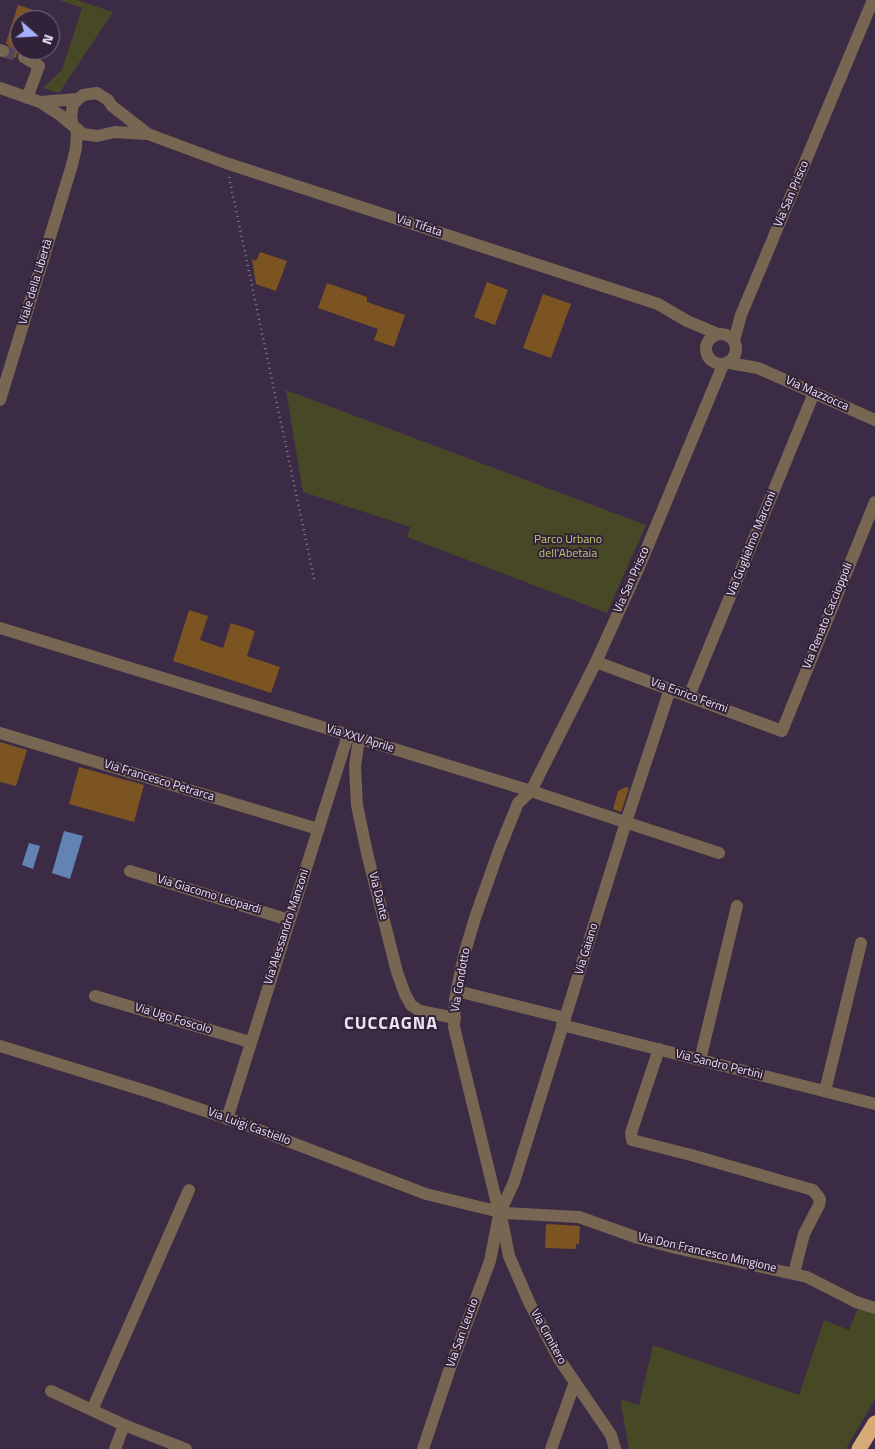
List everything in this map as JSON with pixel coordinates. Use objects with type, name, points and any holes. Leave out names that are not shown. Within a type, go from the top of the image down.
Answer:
[{"type":"highway","points":[[859,1449],[875,1423]]},
{"type":"street","name":"Via San Prisco","points":[[736,345],[742,315],[873,0]]},
{"type":"street","points":[[27,98],[39,66],[29,60]]},
{"type":"street","name":"Via Tifata","points":[[0,88],[40,102],[75,128],[90,136],[133,132],[148,134],[226,163],[658,304],[688,321],[720,334]]},
{"type":"street","name":"Via Tifata","points":[[40,102],[78,99],[90,93],[97,94],[108,100],[112,106],[148,134]]},
{"type":"street","points":[[75,128],[71,111],[78,99]]},
{"type":"street","points":[[100,135],[108,130],[114,118],[112,106]]},
{"type":"street","name":"Viale della Libertà","points":[[0,400],[72,165],[75,128]]},
{"type":"street","name":"Viale della Libertà","points":[[72,165],[85,148],[100,135]]},
{"type":"street","name":"Via San Prisco","points":[[720,334],[742,315]]},
{"type":"street","name":"Via Tifata","points":[[688,321],[706,350]]},
{"type":"street","points":[[720,334],[727,335],[736,345],[735,357],[726,364],[711,361],[706,350],[709,340],[720,334]]},
{"type":"street","name":"Via Mazzocca","points":[[736,345],[758,368]]},
{"type":"street","name":"Via San Prisco","points":[[531,791],[596,662],[639,568],[726,364]]},
{"type":"street","name":"Via Mazzocca","points":[[726,364],[758,368],[875,420]]},
{"type":"street","name":"Via Guglielmo Marconi","points":[[689,696],[814,392]]},
{"type":"street","name":"Via Renato Caccioppoli","points":[[782,731],[875,502]]},
{"type":"street","name":"Via XXV Aprile","points":[[0,628],[531,791],[719,853]]},
{"type":"street","name":"Via Enrico Fermi","points":[[596,662],[782,731]]},
{"type":"street","name":"Via Gaiano","points":[[500,1212],[514,1182],[626,822],[670,689]]},
{"type":"street","name":"Via Francesco Petrarca","points":[[0,733],[318,829]]},
{"type":"street","name":"Via Alessandro Manzoni","points":[[227,1118],[318,829],[353,737]]},
{"type":"street","name":"Via Dante","points":[[353,737],[357,804],[367,853],[397,972],[411,1004],[420,1011],[455,1018]]},
{"type":"street","name":"Via Condotto","points":[[500,1212],[454,1027],[457,991],[464,955],[475,918],[518,802],[531,791]]},
{"type":"street","name":"Via Giacomo Leopardi","points":[[130,871],[289,920]]},
{"type":"street","points":[[700,1060],[737,906]]},
{"type":"street","points":[[825,1091],[861,943]]},
{"type":"street","name":"Via Sandro Pertini","points":[[457,991],[659,1050],[875,1104]]},
{"type":"street","name":"Via Ugo Foscolo","points":[[95,996],[250,1042]]},
{"type":"street","name":"Via Luigi Castiello","points":[[0,1046],[227,1118],[426,1194],[500,1212]]},
{"type":"street","points":[[659,1050],[631,1133],[632,1140],[813,1190],[820,1199],[819,1205],[804,1234],[794,1273]]},
{"type":"street","points":[[92,1410],[189,1190]]},
{"type":"street","name":"Via Don Francesco Mingione","points":[[500,1212],[580,1217],[638,1238],[807,1277],[856,1302],[875,1308]]},
{"type":"street","name":"Via Cimitero","points":[[500,1212],[509,1256],[530,1302],[574,1382],[611,1435],[615,1449]]},
{"type":"street","name":"Via San Leucio","points":[[423,1449],[449,1371],[490,1261],[500,1212]]},
{"type":"street","points":[[551,1449],[574,1382]]},
{"type":"street","points":[[51,1391],[124,1425],[186,1449]]},
{"type":"street","points":[[115,1449],[124,1425]]},
{"type":"path","points":[[226,163],[315,583]]},
{"type":"green space","points":[[59,0],[77,0],[113,12],[59,93],[43,88],[62,70],[82,8]]},
{"type":"green space","name":"Parco Urbano dell'Abetaia","points":[[286,390],[646,525],[607,613],[407,537],[410,527],[303,492]]},
{"type":"green space","points":[[858,1308],[875,1314],[875,1399],[846,1449],[629,1449],[620,1399],[639,1405],[653,1345],[799,1395],[824,1320],[849,1330]]},
{"type":"water","points":[[64,831],[83,836],[70,879],[52,873]]},
{"type":"water","points":[[29,843],[40,846],[33,869],[22,865]]},
{"type":"building","points":[[18,5],[33,10],[16,10]]},
{"type":"building","points":[[10,30],[10,48],[6,43]]},
{"type":"building","points":[[260,252],[287,261],[276,291],[256,284],[252,259],[256,261]]},
{"type":"building","points":[[487,282],[508,290],[495,325],[474,317]]},
{"type":"building","points":[[327,283],[367,297],[367,302],[405,315],[394,347],[374,340],[378,329],[318,308]]},
{"type":"building","points":[[543,294],[571,304],[551,358],[523,348]]},
{"type":"building","points":[[189,610],[208,616],[200,640],[223,648],[231,623],[255,631],[247,656],[280,667],[271,693],[173,661]]},
{"type":"building","points":[[0,742],[27,750],[16,786],[0,782]]},
{"type":"building","points":[[79,767],[144,785],[134,822],[69,804]]},
{"type":"building","points":[[626,787],[629,788],[621,812],[613,809],[618,791]]},
{"type":"building","points":[[546,1225],[580,1226],[579,1244],[576,1244],[576,1249],[545,1248]]},
{"type":"tunnel","points":[[3,51],[10,53]]},
{"type":"district","name":"CUCCAGNA","points":[[391,1025]]}]
